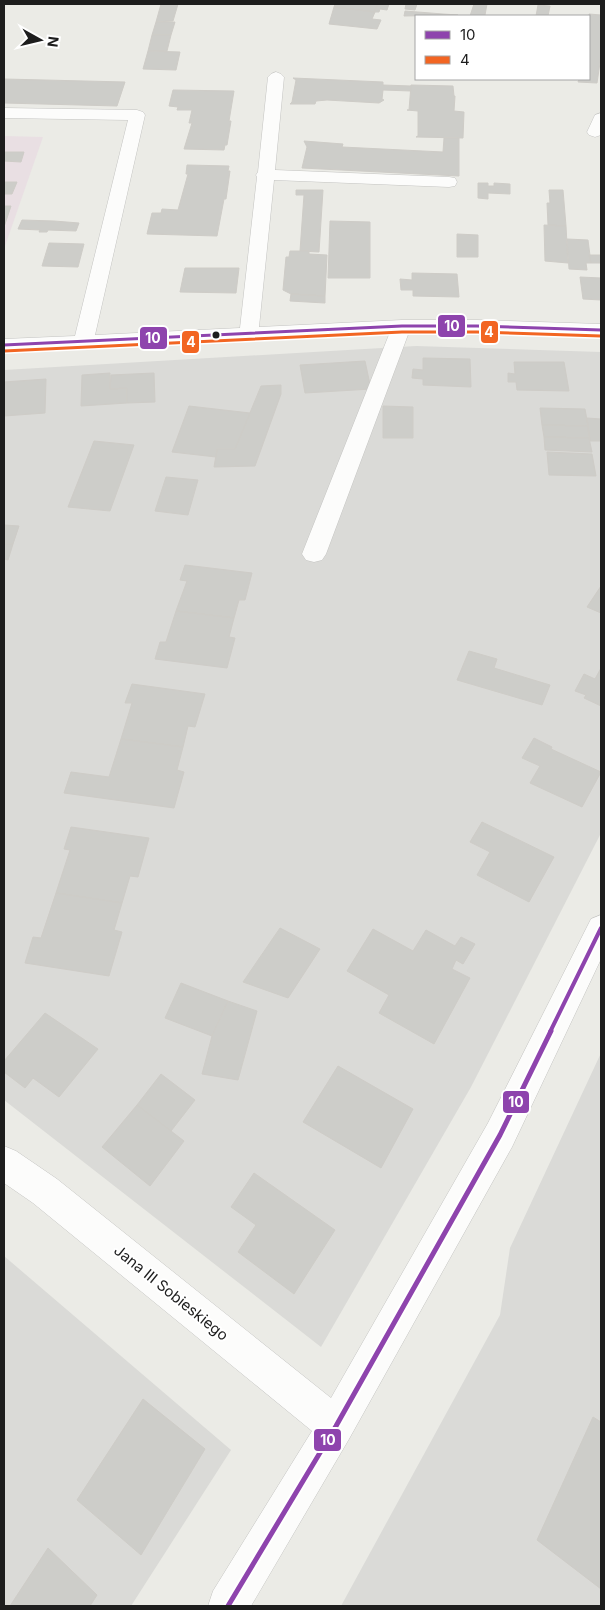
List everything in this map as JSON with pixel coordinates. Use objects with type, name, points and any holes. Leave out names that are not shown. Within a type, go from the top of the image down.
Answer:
[{"type":"street","points":[[249,333],[264,175],[276,77]]},
{"type":"street","points":[[4,113],[137,115],[84,342]]},
{"type":"street","points":[[264,175],[449,182]]},
{"type":"street","points":[[4,345],[402,326],[477,326],[601,330]]},
{"type":"street","points":[[314,554],[402,326]]},
{"type":"street","points":[[228,1606],[336,1426],[500,1135],[598,943]]},
{"type":"street","name":"Jana III Sobieskiego","points":[[4,1163],[45,1191],[336,1426]]},
{"type":"shaded area","points":[[4,136],[43,137],[4,249]]},
{"type":"shaded area","points":[[416,346],[601,352],[601,833],[471,1087],[321,1347],[4,1100],[4,370]]},
{"type":"shaded area","points":[[601,1053],[601,1606],[341,1606],[500,1315],[510,1248]]},
{"type":"shaded area","points":[[4,1256],[231,1450],[131,1606],[4,1606]]},
{"type":"building","points":[[161,4],[178,4],[173,21],[156,22]]},
{"type":"building","points":[[335,4],[378,4],[374,12],[334,7]]},
{"type":"building","points":[[378,4],[389,4],[387,10],[380,9],[379,12],[374,12]]},
{"type":"building","points":[[406,4],[417,4],[415,10],[405,9]]},
{"type":"building","points":[[474,4],[487,4],[485,15],[470,15]]},
{"type":"building","points":[[538,5],[550,6],[548,15],[536,15]]},
{"type":"building","points":[[334,7],[375,12],[372,19],[381,20],[377,29],[329,24]]},
{"type":"building","points":[[405,11],[458,15],[415,15],[404,16]]},
{"type":"building","points":[[589,15],[601,15],[601,56],[597,83],[578,82],[579,80],[590,80]]},
{"type":"building","points":[[156,22],[175,22],[171,35],[152,35]]},
{"type":"building","points":[[152,35],[171,35],[167,51],[148,51]]},
{"type":"building","points":[[148,51],[180,52],[176,70],[143,69]]},
{"type":"building","points":[[293,78],[383,82],[383,85],[411,86],[411,91],[383,90],[382,99],[384,100],[379,103],[327,100],[316,101],[315,104],[290,104],[296,80]]},
{"type":"building","points":[[4,79],[125,82],[117,106],[4,103]]},
{"type":"building","points":[[411,85],[453,86],[455,96],[454,111],[464,112],[463,138],[416,137],[418,136],[418,111],[407,110],[409,110]]},
{"type":"building","points":[[173,90],[234,91],[227,145],[225,145],[224,150],[184,149],[192,123],[189,123],[192,110],[177,110],[178,107],[169,106]]},
{"type":"building","points":[[444,138],[459,138],[459,176],[302,168],[307,147],[304,141],[343,144],[342,147],[443,152]]},
{"type":"building","points":[[4,152],[24,152],[21,162],[4,161]]},
{"type":"building","points":[[187,165],[229,166],[226,199],[224,199],[217,236],[147,234],[152,213],[161,213],[162,209],[178,210],[188,174],[186,174]]},
{"type":"building","points":[[4,182],[17,182],[12,194],[4,194]]},
{"type":"building","points":[[478,183],[488,183],[488,186],[494,186],[494,183],[510,184],[510,194],[488,193],[488,199],[478,198]]},
{"type":"building","points":[[296,190],[323,190],[319,252],[300,251],[304,195],[296,195]]},
{"type":"building","points":[[549,190],[563,190],[566,226],[548,225],[547,203],[550,203]]},
{"type":"building","points":[[4,206],[11,206],[4,227]]},
{"type":"building","points":[[22,220],[79,223],[76,231],[48,230],[47,232],[39,232],[40,230],[18,229]]},
{"type":"building","points":[[330,221],[370,222],[370,278],[328,278]]},
{"type":"building","points":[[544,225],[566,226],[568,263],[545,261]]},
{"type":"building","points":[[457,234],[478,235],[478,257],[457,257]]},
{"type":"building","points":[[567,239],[588,240],[591,263],[586,263],[587,270],[569,269]]},
{"type":"building","points":[[49,243],[84,244],[78,267],[42,266]]},
{"type":"building","points":[[290,251],[309,251],[309,254],[327,255],[325,296],[291,294],[283,290],[286,257],[289,257]]},
{"type":"building","points":[[589,255],[601,255],[601,263],[591,263]]},
{"type":"building","points":[[185,268],[239,268],[236,293],[180,292]]},
{"type":"building","points":[[412,273],[457,274],[459,297],[413,296],[413,290],[401,290],[400,279],[412,280]]},
{"type":"building","points":[[580,277],[601,278],[601,300],[583,299]]},
{"type":"building","points":[[291,294],[325,296],[325,303],[290,301]]},
{"type":"building","points":[[423,358],[470,359],[471,387],[423,385],[423,379],[412,378],[413,369],[423,370]]},
{"type":"building","points":[[365,361],[371,389],[305,393],[300,365]]},
{"type":"building","points":[[514,362],[564,362],[569,391],[517,390],[516,382],[508,382],[508,373],[515,374]]},
{"type":"building","points":[[110,373],[110,389],[127,388],[127,403],[81,406],[82,375]]},
{"type":"building","points":[[154,373],[155,402],[127,403],[127,388],[110,389],[111,375]]},
{"type":"building","points":[[46,379],[45,413],[4,416],[4,382]]},
{"type":"building","points":[[281,385],[281,394],[255,466],[214,467],[217,449],[235,449],[261,386]]},
{"type":"building","points":[[189,406],[250,413],[235,449],[217,449],[216,457],[172,452]]},
{"type":"building","points":[[383,406],[413,407],[413,438],[383,438]]},
{"type":"building","points":[[540,408],[585,409],[588,426],[542,425]]},
{"type":"building","points":[[587,418],[601,419],[601,441],[590,441]]},
{"type":"building","points":[[542,425],[588,426],[589,438],[544,437]]},
{"type":"building","points":[[544,437],[589,438],[592,452],[545,450]]},
{"type":"building","points":[[94,441],[134,445],[110,511],[68,507]]},
{"type":"building","points":[[547,452],[592,454],[596,476],[549,475]]},
{"type":"building","points":[[166,477],[198,480],[188,515],[155,511]]},
{"type":"building","points":[[4,525],[19,526],[13,544],[4,544]]},
{"type":"building","points":[[4,544],[13,544],[8,560],[4,559]]},
{"type":"building","points":[[185,565],[252,573],[245,600],[239,600],[234,618],[176,611],[187,581],[180,580]]},
{"type":"building","points":[[601,586],[601,613],[587,607]]},
{"type":"building","points":[[176,611],[234,618],[229,637],[235,638],[227,668],[155,659],[160,642],[166,642]]},
{"type":"building","points":[[469,651],[497,659],[494,668],[550,685],[542,705],[457,680]]},
{"type":"building","points":[[601,668],[601,706],[584,698],[586,695],[575,691],[584,674],[595,679]]},
{"type":"building","points":[[132,684],[205,694],[195,727],[188,726],[183,747],[121,739],[132,703],[125,703]]},
{"type":"building","points":[[534,738],[552,747],[551,749],[601,772],[582,807],[530,783],[540,766],[522,758]]},
{"type":"building","points":[[121,739],[183,747],[177,770],[184,772],[174,808],[64,793],[71,772],[109,777]]},
{"type":"building","points":[[482,822],[554,857],[529,902],[477,875],[490,852],[470,842]]},
{"type":"building","points":[[71,827],[149,838],[138,877],[130,876],[122,903],[56,893],[70,850],[64,849]]},
{"type":"building","points":[[56,893],[122,903],[114,930],[122,932],[109,976],[25,963],[33,937],[41,938]]},
{"type":"building","points":[[280,928],[320,949],[288,998],[243,982]]},
{"type":"building","points":[[373,929],[413,951],[426,930],[455,946],[461,937],[475,944],[463,964],[456,960],[452,969],[470,978],[434,1044],[379,1013],[389,995],[347,971]]},
{"type":"building","points":[[181,983],[228,1001],[212,1036],[165,1018]]},
{"type":"building","points":[[228,1001],[257,1011],[238,1080],[202,1074],[212,1036]]},
{"type":"building","points":[[45,1013],[98,1049],[59,1097],[33,1078],[25,1088],[4,1072],[4,1061]]},
{"type":"building","points":[[338,1066],[413,1109],[381,1168],[303,1122]]},
{"type":"building","points":[[161,1074],[195,1100],[171,1131],[137,1105]]},
{"type":"building","points":[[137,1105],[184,1141],[150,1186],[102,1147]]},
{"type":"building","points":[[254,1173],[335,1230],[294,1294],[238,1252],[256,1225],[231,1207]]},
{"type":"building","points":[[143,1399],[205,1449],[141,1555],[77,1500]]},
{"type":"building","points":[[593,1417],[601,1422],[601,1589],[537,1540]]},
{"type":"building","points":[[48,1548],[97,1595],[90,1606],[10,1606]]},
{"type":"transit line","name":"10","points":[[4,345],[402,326],[477,326],[601,330]]},
{"type":"transit line","name":"4","points":[[4,351],[402,332],[477,332],[601,336]]},
{"type":"transit line","name":"10","points":[[228,1606],[336,1426],[500,1135],[601,928]]}]
